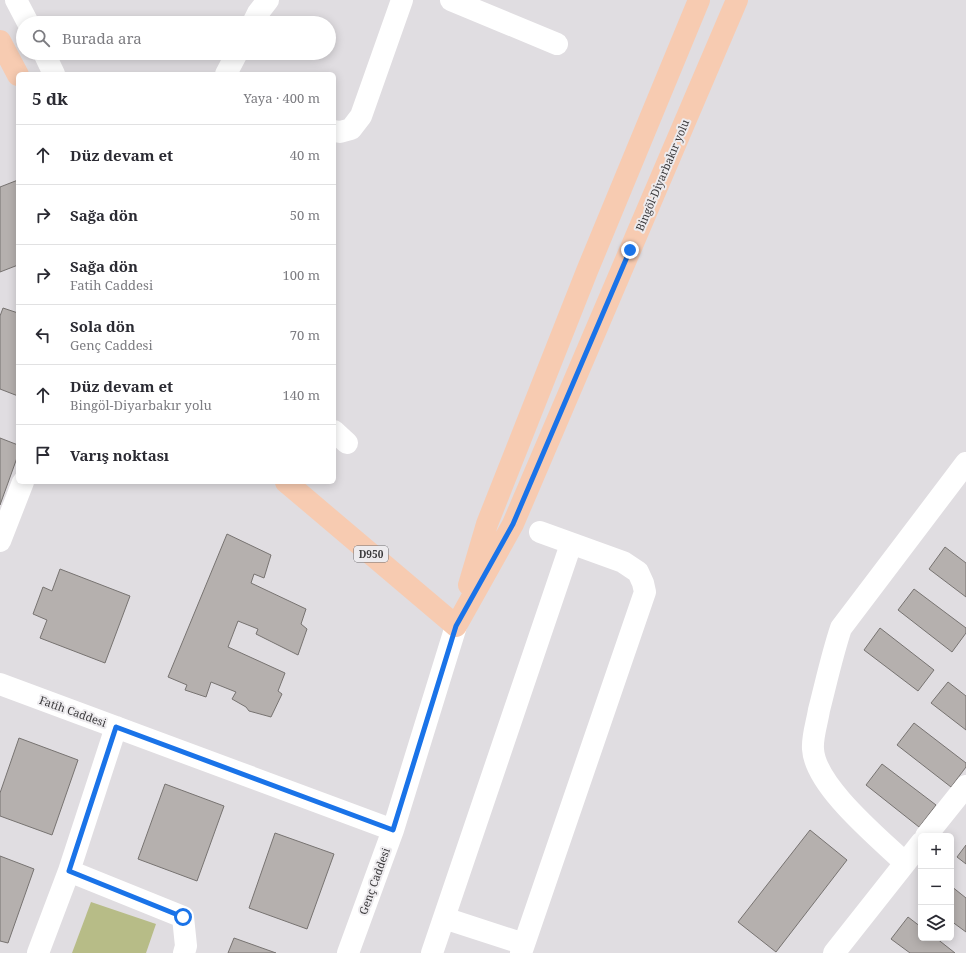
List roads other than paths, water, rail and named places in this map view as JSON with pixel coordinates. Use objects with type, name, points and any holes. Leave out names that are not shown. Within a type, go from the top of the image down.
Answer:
[{"type":"main road","points":[[456,626],[490,517],[588,270],[699,0]]},
{"type":"main road","name":"Bingöl-Diyarbakır yolu","points":[[456,626],[513,524],[737,0]]},
{"type":"main road","points":[[0,41],[16,72]]},
{"type":"main road","name":"D950","points":[[288,484],[456,626]]},
{"type":"street","points":[[16,0],[24,16]]},
{"type":"street","points":[[256,16],[268,0]]},
{"type":"street","points":[[336,131],[340,132],[351,129],[361,116],[402,0]]},
{"type":"street","points":[[451,0],[557,44]]},
{"type":"street","points":[[47,60],[53,72]]},
{"type":"street","points":[[227,72],[233,60]]},
{"type":"street","points":[[906,862],[839,800],[819,770],[813,750],[815,730],[831,659],[841,628],[966,463]]},
{"type":"street","points":[[0,541],[22,484]]},
{"type":"street","points":[[444,918],[522,949],[645,592],[638,572],[623,562],[540,532]]},
{"type":"street","points":[[432,953],[571,544]]},
{"type":"street","name":"Genç Caddesi","points":[[348,953],[393,830],[456,626]]},
{"type":"street","name":"Fatih Caddesi","points":[[0,684],[393,830]]},
{"type":"street","points":[[38,953],[69,871],[116,727]]},
{"type":"street","points":[[928,833],[966,786]]},
{"type":"street","points":[[834,953],[918,847]]},
{"type":"street","points":[[69,871],[183,917],[186,946],[184,953]]}]
